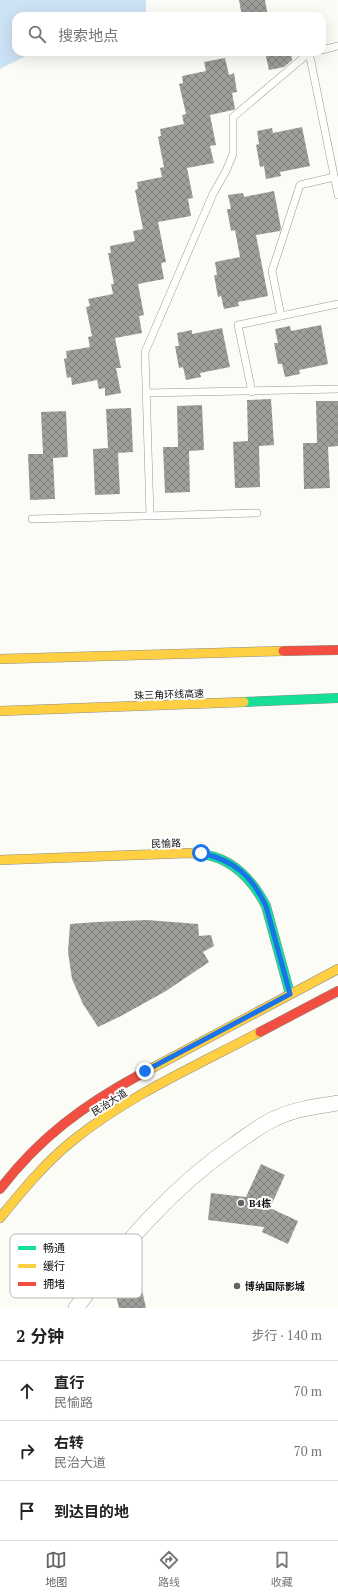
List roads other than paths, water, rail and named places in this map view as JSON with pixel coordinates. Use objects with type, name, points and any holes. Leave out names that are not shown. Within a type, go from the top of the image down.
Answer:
[{"type":"main road","points":[[0,659],[338,650]]},
{"type":"main road","name":"珠三角环线高速","points":[[0,711],[338,698]]},
{"type":"main road","name":"民愉路","points":[[0,860],[201,853],[225,860],[246,874],[261,894],[266,906],[290,994]]},
{"type":"main road","name":"民治大道","points":[[0,1189],[30,1154],[49,1136],[80,1111],[112,1090],[338,969]]},
{"type":"main road","name":"民治大道","points":[[0,1218],[17,1197],[50,1162],[96,1123],[152,1089],[338,991]]},
{"type":"street","points":[[135,1234],[150,1216],[173,1194],[207,1165],[249,1135],[276,1118],[320,1106],[338,1103]]},
{"type":"street","points":[[76,1308],[83,1298]]},
{"type":"lane","points":[[326,49],[338,46]]},
{"type":"lane","points":[[150,515],[145,352],[213,194],[226,171],[233,154],[233,117],[304,56]]},
{"type":"lane","points":[[310,56],[338,194]]},
{"type":"lane","points":[[281,316],[272,271],[300,185],[334,177]]},
{"type":"lane","points":[[252,392],[238,325],[338,304]]},
{"type":"lane","points":[[146,393],[252,392],[338,389]]},
{"type":"lane","points":[[32,519],[257,513]]},
{"type":"water","points":[[0,0],[146,0],[146,12],[12,12],[12,56],[26,56],[0,69]]},
{"type":"place","name":"B4栋","points":[[241,1203]]},
{"type":"place","name":"博纳国际影城","points":[[237,1286]]}]
